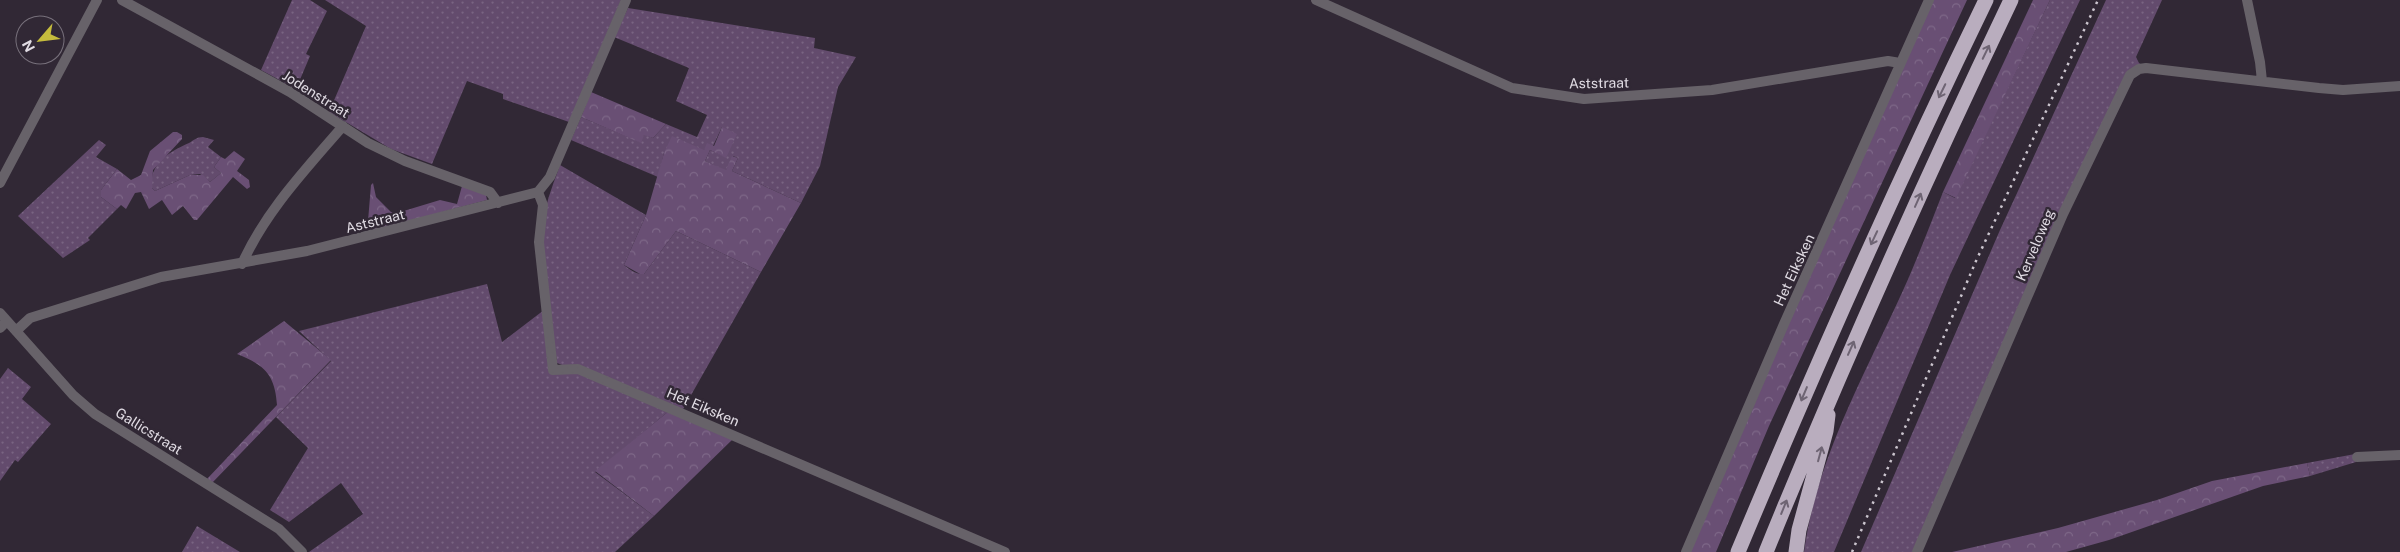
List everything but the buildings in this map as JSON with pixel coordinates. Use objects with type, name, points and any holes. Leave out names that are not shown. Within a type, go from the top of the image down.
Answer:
[{"type":"highway","points":[[1738,552],[1845,301],[1986,0]]},
{"type":"highway","points":[[1766,552],[1831,392],[1952,124],[2011,0]]},
{"type":"highway","points":[[1796,552],[1798,530],[1826,431],[1831,392]]},
{"type":"street","points":[[0,183],[97,0]]},
{"type":"street","name":"Jodenstraat","points":[[122,0],[290,92],[368,143],[405,161],[490,192],[498,203]]},
{"type":"street","points":[[538,192],[550,177],[626,0]]},
{"type":"street","name":"Aststraat","points":[[1316,0],[1512,88],[1565,98],[1584,99],[1684,93],[1888,61],[1900,63]]},
{"type":"street","name":"Het Eiksken","points":[[1686,552],[1929,0]]},
{"type":"street","points":[[2247,0],[2262,81]]},
{"type":"street","name":"Kerveloweg","points":[[1917,552],[2064,214],[2130,75],[2139,69],[2146,68],[2343,90],[2400,86]]},
{"type":"street","points":[[242,264],[249,250],[293,183],[343,126]]},
{"type":"street","name":"Aststraat","points":[[16,330],[30,318],[161,277],[242,264],[371,236],[538,192]]},
{"type":"street","name":"Het Eiksken","points":[[538,192],[543,205],[539,242],[553,370],[578,368],[1005,552]]},
{"type":"street","name":"Gallicstraat","points":[[2,320],[16,330],[73,395],[95,414],[279,529],[302,552]]},
{"type":"street","points":[[2357,457],[2400,456]]},
{"type":"shaded area","points":[[292,0],[310,0],[327,11],[306,54],[310,56],[296,89],[261,70]]},
{"type":"shaded area","points":[[325,0],[621,0],[569,122],[503,99],[503,94],[467,81],[432,164],[391,149],[329,112],[366,26]]},
{"type":"shaded area","points":[[2050,0],[2080,0],[1950,275],[1834,552],[1804,552],[1820,480],[1833,445],[1862,377],[1909,277],[1943,192],[1955,198]]},
{"type":"shaded area","points":[[2106,0],[2162,0],[2136,57],[2142,65],[2132,69],[1914,552],[1861,552],[2000,230]]},
{"type":"shaded area","points":[[628,8],[815,38],[814,48],[856,57],[838,87],[820,166],[801,203],[732,171],[738,158],[733,156],[726,171],[705,161],[710,150],[726,157],[722,127],[713,146],[704,150],[664,153],[658,177],[571,140],[581,117],[640,142],[644,134],[653,138],[666,124],[697,137],[707,115],[676,101],[689,68],[614,37]]},
{"type":"shaded area","points":[[203,137],[214,140],[208,147],[221,157],[214,167],[221,173],[210,182],[200,174],[190,175],[155,191],[152,188],[152,179],[157,165],[174,150],[197,138]]},
{"type":"shaded area","points":[[99,140],[106,145],[96,157],[117,169],[101,190],[101,197],[117,209],[88,238],[90,240],[63,258],[18,216]]},
{"type":"shaded area","points":[[560,165],[646,215],[624,265],[633,271],[644,274],[676,231],[761,272],[682,411],[557,363],[546,290],[543,235],[547,204]]},
{"type":"shaded area","points":[[487,284],[502,342],[544,310],[550,372],[575,372],[669,411],[595,472],[654,516],[615,552],[309,552],[363,514],[341,483],[289,522],[270,510],[308,448],[276,417],[331,361],[299,331]]},
{"type":"shaded area","points":[[8,368],[31,387],[22,399],[51,424],[18,462],[15,460],[0,481],[0,379]]},
{"type":"shaded area","points":[[2355,454],[2356,462],[2310,476],[2307,463]]},
{"type":"shaded area","points":[[197,526],[240,552],[182,552]]},
{"type":"green space","points":[[1931,0],[1967,0],[1769,426],[1716,552],[1690,552],[1751,408]]},
{"type":"green space","points":[[2033,0],[2050,0],[1956,198],[1943,192]]},
{"type":"green space","points":[[591,92],[666,124],[653,138],[644,135],[641,143],[581,117]]},
{"type":"green space","points":[[722,127],[737,134],[726,158],[710,150],[705,161],[726,170],[732,156],[738,158],[732,171],[801,203],[761,272],[676,231],[644,274],[640,274],[624,265],[646,215],[664,153],[672,136],[704,150],[707,143],[714,146]]},
{"type":"green space","points":[[173,132],[182,135],[182,139],[153,170],[152,188],[155,191],[190,175],[203,175],[210,182],[221,173],[214,167],[221,157],[225,159],[234,151],[245,159],[237,171],[249,180],[250,187],[247,189],[233,177],[197,220],[194,220],[183,206],[172,215],[162,200],[149,209],[141,192],[135,193],[126,209],[121,205],[117,209],[101,197],[101,190],[117,169],[131,180],[141,175],[150,151]]},
{"type":"green space","points":[[373,183],[376,197],[391,212],[397,213],[440,200],[457,204],[462,186],[486,195],[487,200],[371,231],[368,221],[371,185]]},
{"type":"green space","points":[[284,321],[331,360],[212,483],[207,479],[277,405],[274,386],[267,372],[255,362],[237,354]]},
{"type":"green space","points":[[669,411],[733,439],[654,516],[595,471]]},
{"type":"green space","points":[[2307,463],[2310,476],[2263,486],[2109,540],[2066,552],[1952,552],[2058,528],[2157,500],[2212,481]]},
{"type":"railway","points":[[1852,552],[1976,261],[2098,0]]}]
